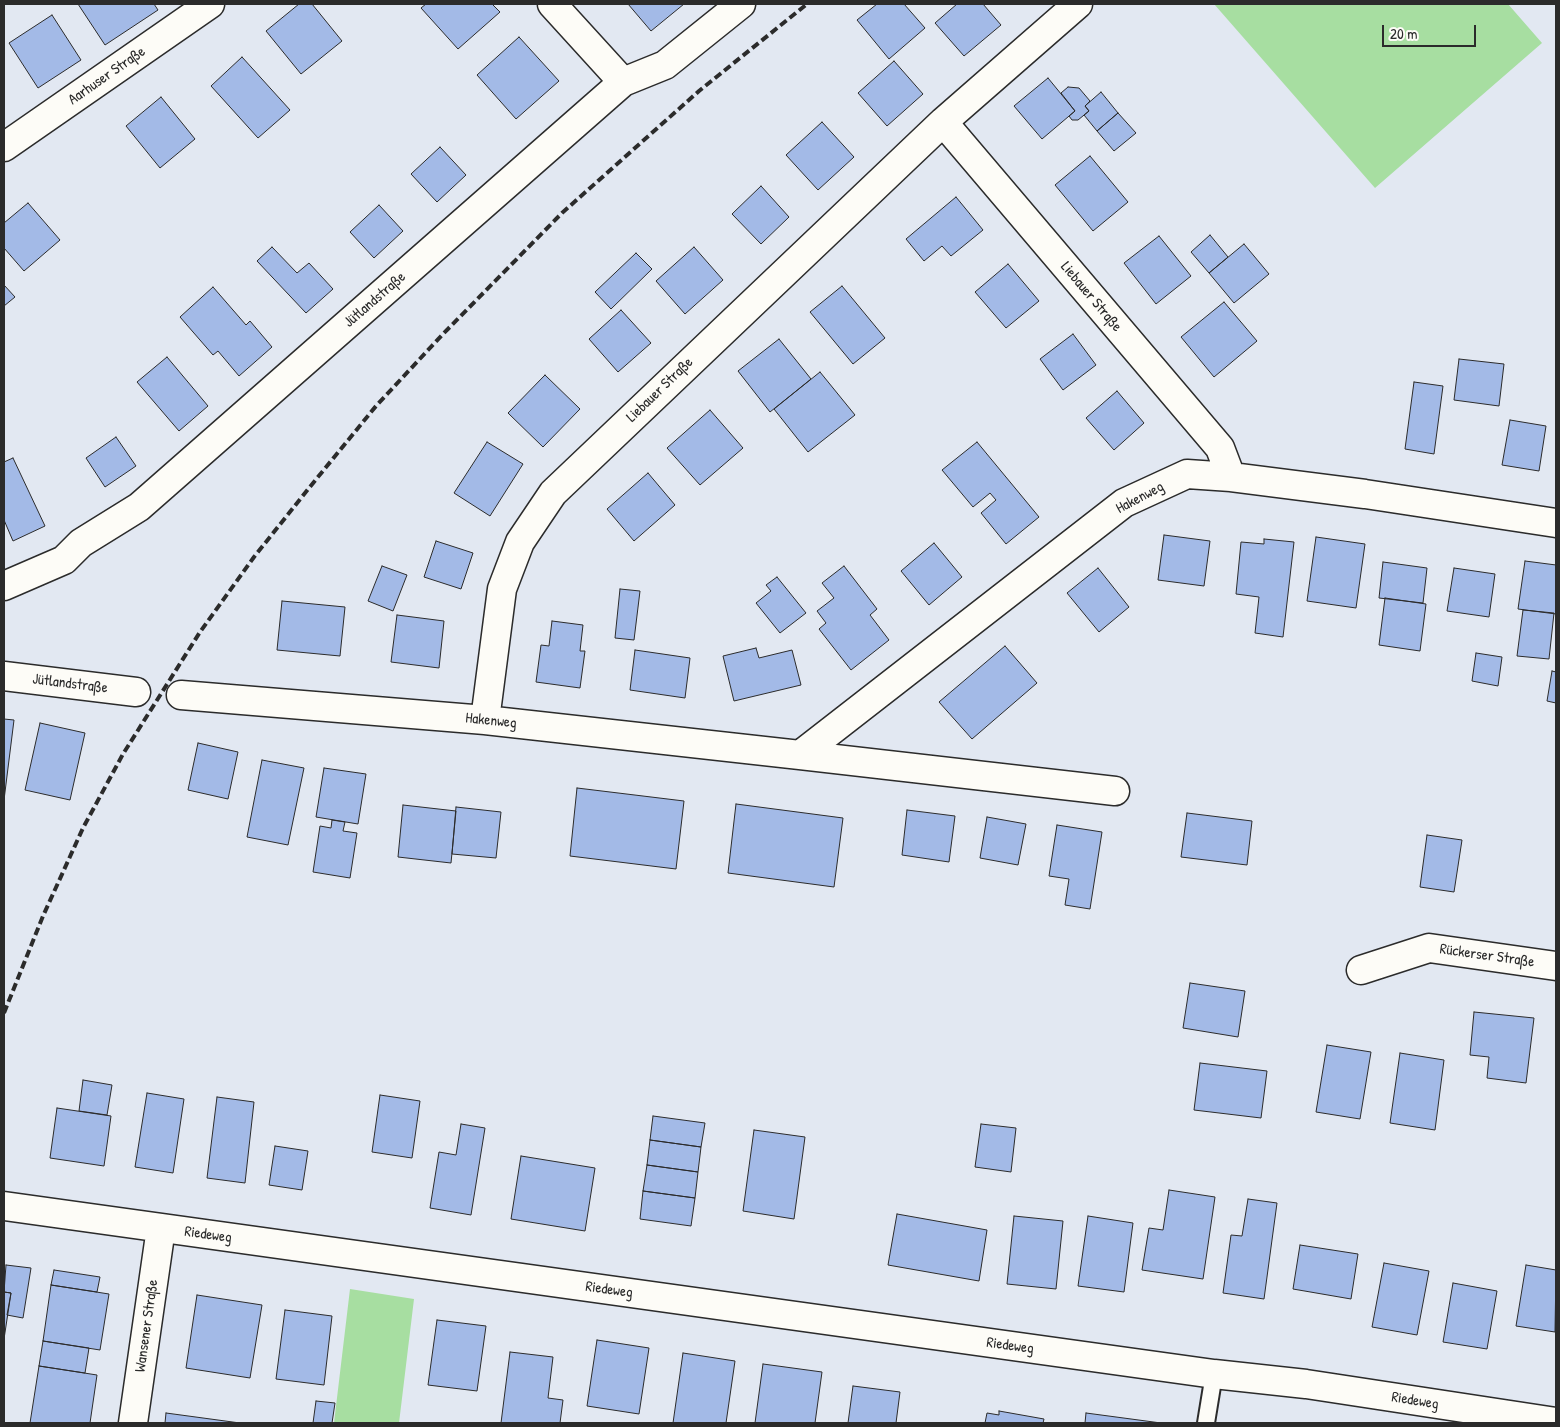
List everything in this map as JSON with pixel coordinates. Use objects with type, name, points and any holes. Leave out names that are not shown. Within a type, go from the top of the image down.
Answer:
[{"type":"street","name":"Aarhuser Straße","points":[[4,147],[210,4]]},
{"type":"street","points":[[552,4],[623,82]]},
{"type":"street","name":"Jütlandstraße","points":[[4,586],[64,560],[81,543],[139,507],[623,82],[665,65],[741,4]]},
{"type":"street","name":"Liebauer Straße","points":[[485,720],[502,590],[520,542],[553,493],[943,122],[1078,4]]},
{"type":"street","name":"Liebauer Straße","points":[[943,122],[1220,448],[1231,477]]},
{"type":"street","name":"Hakenweg","points":[[800,755],[1124,503],[1187,474],[1231,477],[1556,523]]},
{"type":"street","name":"Jütlandstraße","points":[[4,676],[136,692]]},
{"type":"street","name":"Hakenweg","points":[[181,695],[485,720],[1115,791]]},
{"type":"street","name":"Rückerser Straße","points":[[1361,970],[1429,948],[1556,966]]},
{"type":"street","name":"Riedeweg","points":[[4,1206],[1214,1374],[1306,1384],[1556,1422]]},
{"type":"street","name":"Wansener Straße","points":[[133,1423],[161,1228]]},
{"type":"lane","points":[[1206,1423],[1214,1374]]},
{"type":"green space","points":[[1214,4],[1508,4],[1542,43],[1375,188]]},
{"type":"green space","points":[[350,1289],[414,1299],[399,1423],[334,1423]]},
{"type":"building","points":[[78,4],[154,4],[158,10],[105,45]]},
{"type":"building","points":[[299,4],[312,4],[342,41],[301,74],[266,31]]},
{"type":"building","points":[[426,4],[492,4],[500,12],[458,49],[421,8]]},
{"type":"building","points":[[628,4],[684,4],[651,31]]},
{"type":"building","points":[[877,4],[904,4],[925,28],[889,59],[857,20]]},
{"type":"building","points":[[957,4],[983,4],[1001,25],[964,56],[935,23]]},
{"type":"building","points":[[52,15],[81,60],[38,88],[9,43]]},
{"type":"building","points":[[519,37],[559,81],[516,119],[477,75]]},
{"type":"building","points":[[242,57],[290,110],[258,138],[211,86]]},
{"type":"building","points":[[894,61],[923,94],[887,126],[858,93]]},
{"type":"building","points":[[1048,78],[1075,111],[1042,139],[1014,106]]},
{"type":"building","points":[[1068,87],[1079,88],[1090,101],[1085,106],[1089,111],[1078,120],[1072,120],[1069,116],[1075,111],[1061,93]]},
{"type":"building","points":[[1101,92],[1118,113],[1097,131],[1084,115],[1089,111],[1085,106]]},
{"type":"building","points":[[161,97],[195,139],[160,168],[126,126]]},
{"type":"building","points":[[1118,113],[1136,133],[1114,151],[1097,131]]},
{"type":"building","points":[[822,122],[854,157],[818,190],[786,155]]},
{"type":"building","points":[[440,147],[466,175],[437,202],[411,174]]},
{"type":"building","points":[[1090,156],[1128,202],[1093,231],[1055,185]]},
{"type":"building","points":[[761,186],[789,217],[761,244],[732,214]]},
{"type":"building","points":[[956,197],[983,230],[951,256],[942,246],[924,261],[906,239]]},
{"type":"building","points":[[28,203],[60,240],[24,271],[4,248],[4,223]]},
{"type":"building","points":[[379,205],[403,231],[374,258],[350,232]]},
{"type":"building","points":[[1210,235],[1228,257],[1209,273],[1191,252]]},
{"type":"building","points":[[1159,236],[1191,276],[1156,304],[1124,263]]},
{"type":"building","points":[[1244,244],[1269,274],[1234,303],[1209,273]]},
{"type":"building","points":[[272,247],[297,273],[309,263],[333,289],[306,313],[257,261]]},
{"type":"building","points":[[694,247],[723,280],[685,314],[656,281]]},
{"type":"building","points":[[636,253],[652,269],[611,309],[595,292]]},
{"type":"building","points":[[1008,264],[1039,301],[1006,328],[975,292]]},
{"type":"building","points":[[4,285],[15,297],[4,306]]},
{"type":"building","points":[[842,286],[885,338],[853,364],[810,312]]},
{"type":"building","points":[[213,287],[246,325],[250,321],[272,347],[239,376],[218,351],[213,355],[180,317]]},
{"type":"building","points":[[1224,302],[1257,341],[1214,377],[1181,337]]},
{"type":"building","points":[[621,310],[651,343],[618,372],[589,339]]},
{"type":"building","points":[[1073,334],[1096,365],[1063,390],[1040,359]]},
{"type":"building","points":[[779,339],[811,379],[770,412],[738,371]]},
{"type":"building","points":[[167,357],[208,406],[179,431],[137,382]]},
{"type":"building","points":[[1459,359],[1504,364],[1499,406],[1454,400]]},
{"type":"building","points":[[820,372],[855,415],[808,452],[774,409]]},
{"type":"building","points":[[545,375],[580,409],[543,447],[508,413]]},
{"type":"building","points":[[1414,382],[1443,386],[1434,454],[1405,449]]},
{"type":"building","points":[[1117,391],[1144,423],[1114,450],[1086,418]]},
{"type":"building","points":[[710,410],[743,448],[700,485],[667,448]]},
{"type":"building","points":[[1510,420],[1546,426],[1539,471],[1502,465]]},
{"type":"building","points":[[116,437],[136,466],[105,487],[86,458]]},
{"type":"building","points":[[487,442],[523,464],[490,516],[454,493]]},
{"type":"building","points":[[977,442],[1039,517],[1006,544],[981,513],[996,500],[990,493],[973,507],[942,470]]},
{"type":"building","points":[[13,458],[45,526],[13,541],[4,520],[4,462]]},
{"type":"building","points":[[648,473],[675,505],[634,541],[607,509]]},
{"type":"building","points":[[1164,535],[1210,541],[1204,586],[1158,580]]},
{"type":"building","points":[[1316,537],[1365,544],[1356,608],[1307,601]]},
{"type":"building","points":[[1264,539],[1294,542],[1283,637],[1255,633],[1259,597],[1236,594],[1241,542],[1264,544]]},
{"type":"building","points":[[436,541],[473,553],[461,589],[424,577]]},
{"type":"building","points":[[934,543],[962,577],[929,605],[901,571]]},
{"type":"building","points":[[1525,561],[1556,565],[1556,614],[1518,609]]},
{"type":"building","points":[[1383,562],[1427,568],[1423,603],[1379,598]]},
{"type":"building","points":[[382,566],[407,575],[393,611],[368,601]]},
{"type":"building","points":[[844,566],[877,609],[870,615],[889,640],[851,670],[819,629],[826,623],[817,611],[834,598],[822,583]]},
{"type":"building","points":[[1098,568],[1129,607],[1099,632],[1067,593]]},
{"type":"building","points":[[1454,568],[1495,574],[1489,617],[1447,611]]},
{"type":"building","points":[[777,577],[806,613],[780,633],[756,603],[771,591],[766,585]]},
{"type":"building","points":[[620,589],[640,591],[634,640],[615,638]]},
{"type":"building","points":[[1385,598],[1426,604],[1420,651],[1379,645]]},
{"type":"building","points":[[282,601],[345,607],[340,656],[277,650]]},
{"type":"building","points":[[1523,610],[1554,613],[1549,659],[1517,656]]},
{"type":"building","points":[[397,615],[444,621],[439,668],[391,662]]},
{"type":"building","points":[[552,621],[583,625],[580,651],[585,651],[580,688],[536,682],[541,645],[549,646]]},
{"type":"building","points":[[1005,646],[1037,683],[972,739],[939,702]]},
{"type":"building","points":[[756,648],[759,658],[792,650],[801,685],[734,701],[723,656]]},
{"type":"building","points":[[635,650],[690,658],[685,698],[630,690]]},
{"type":"building","points":[[1476,653],[1502,657],[1498,686],[1472,681]]},
{"type":"building","points":[[1552,671],[1556,672],[1556,703],[1547,701]]},
{"type":"building","points":[[4,719],[14,720],[4,800]]},
{"type":"building","points":[[40,723],[85,733],[70,800],[25,790]]},
{"type":"building","points":[[198,743],[238,752],[228,799],[188,790]]},
{"type":"building","points":[[262,760],[304,768],[288,845],[247,837]]},
{"type":"building","points":[[324,768],[366,774],[358,824],[316,817]]},
{"type":"building","points":[[577,788],[684,801],[676,869],[570,856]]},
{"type":"building","points":[[736,804],[843,818],[834,887],[728,873]]},
{"type":"building","points":[[403,805],[456,811],[451,863],[398,857]]},
{"type":"building","points":[[456,807],[501,812],[496,858],[452,854]]},
{"type":"building","points":[[907,810],[955,816],[949,862],[902,855]]},
{"type":"building","points":[[1187,813],[1252,821],[1247,865],[1181,857]]},
{"type":"building","points":[[987,817],[1026,824],[1018,865],[980,858]]},
{"type":"building","points":[[332,820],[345,822],[343,831],[357,833],[350,878],[313,872],[320,826],[331,828]]},
{"type":"building","points":[[1057,825],[1102,832],[1090,909],[1065,905],[1069,879],[1049,876]]},
{"type":"building","points":[[1427,835],[1462,840],[1454,892],[1420,887]]},
{"type":"building","points":[[1190,983],[1245,991],[1238,1037],[1183,1028]]},
{"type":"building","points":[[1474,1012],[1534,1018],[1526,1083],[1487,1078],[1489,1057],[1470,1055]]},
{"type":"building","points":[[1327,1045],[1371,1052],[1360,1119],[1316,1112]]},
{"type":"building","points":[[1400,1053],[1444,1060],[1435,1130],[1390,1123]]},
{"type":"building","points":[[1200,1063],[1267,1071],[1261,1118],[1194,1110]]},
{"type":"building","points":[[83,1080],[112,1085],[107,1115],[79,1111]]},
{"type":"building","points":[[147,1093],[184,1099],[173,1173],[135,1167]]},
{"type":"building","points":[[380,1095],[420,1101],[412,1158],[372,1152]]},
{"type":"building","points":[[217,1097],[254,1102],[245,1183],[207,1178]]},
{"type":"building","points":[[57,1108],[111,1116],[104,1166],[50,1158]]},
{"type":"building","points":[[653,1116],[705,1123],[701,1147],[650,1140]]},
{"type":"building","points":[[461,1124],[485,1128],[471,1215],[430,1208],[439,1152],[456,1155]]},
{"type":"building","points":[[981,1124],[1016,1128],[1011,1172],[975,1167]]},
{"type":"building","points":[[754,1130],[805,1137],[794,1219],[743,1211]]},
{"type":"building","points":[[650,1140],[701,1147],[698,1172],[647,1165]]},
{"type":"building","points":[[275,1146],[308,1151],[302,1190],[269,1185]]},
{"type":"building","points":[[521,1156],[595,1168],[585,1231],[511,1219]]},
{"type":"building","points":[[647,1165],[698,1172],[695,1198],[643,1191]]},
{"type":"building","points":[[1169,1190],[1215,1197],[1203,1279],[1142,1270],[1149,1228],[1163,1230]]},
{"type":"building","points":[[643,1191],[695,1198],[691,1226],[640,1219]]},
{"type":"building","points":[[1248,1199],[1277,1203],[1264,1299],[1223,1293],[1231,1235],[1242,1236]]},
{"type":"building","points":[[897,1214],[987,1230],[979,1281],[888,1265]]},
{"type":"building","points":[[1014,1216],[1063,1221],[1056,1289],[1007,1284]]},
{"type":"building","points":[[1088,1216],[1133,1223],[1124,1292],[1078,1286]]},
{"type":"building","points":[[1300,1245],[1358,1254],[1351,1299],[1293,1289]]},
{"type":"building","points":[[1384,1263],[1429,1271],[1417,1335],[1372,1327]]},
{"type":"building","points":[[6,1265],[31,1268],[23,1318],[7,1315],[11,1293],[4,1292]]},
{"type":"building","points":[[1526,1265],[1556,1270],[1555,1332],[1516,1326]]},
{"type":"building","points":[[54,1270],[100,1277],[97,1292],[51,1285]]},
{"type":"building","points":[[1453,1283],[1497,1291],[1487,1349],[1443,1342]]},
{"type":"building","points":[[51,1285],[109,1294],[100,1350],[43,1341]]},
{"type":"building","points":[[4,1292],[11,1293],[4,1339]]},
{"type":"building","points":[[197,1295],[262,1305],[250,1378],[186,1368]]},
{"type":"building","points":[[285,1310],[332,1316],[324,1385],[276,1379]]},
{"type":"building","points":[[437,1320],[486,1326],[477,1391],[428,1385]]},
{"type":"building","points":[[597,1340],[649,1348],[639,1414],[587,1406]]},
{"type":"building","points":[[43,1341],[89,1348],[85,1373],[39,1366]]},
{"type":"building","points":[[510,1352],[553,1357],[548,1398],[563,1400],[560,1423],[501,1423]]},
{"type":"building","points":[[683,1353],[735,1361],[726,1423],[673,1423]]},
{"type":"building","points":[[763,1364],[822,1372],[815,1423],[755,1423]]},
{"type":"building","points":[[39,1366],[97,1375],[90,1423],[30,1423]]},
{"type":"building","points":[[853,1386],[900,1392],[896,1423],[848,1423]]},
{"type":"building","points":[[316,1401],[335,1403],[332,1423],[313,1423]]},
{"type":"building","points":[[999,1411],[1044,1419],[1043,1423],[985,1423],[987,1413],[999,1415]]},
{"type":"building","points":[[166,1413],[240,1423],[165,1423]]},
{"type":"building","points":[[1086,1413],[1161,1423],[1085,1423]]},
{"type":"railway","points":[[4,1013],[43,916],[83,828],[123,754],[200,632],[254,557],[376,406],[443,334],[562,213],[699,91],[807,4]]}]
